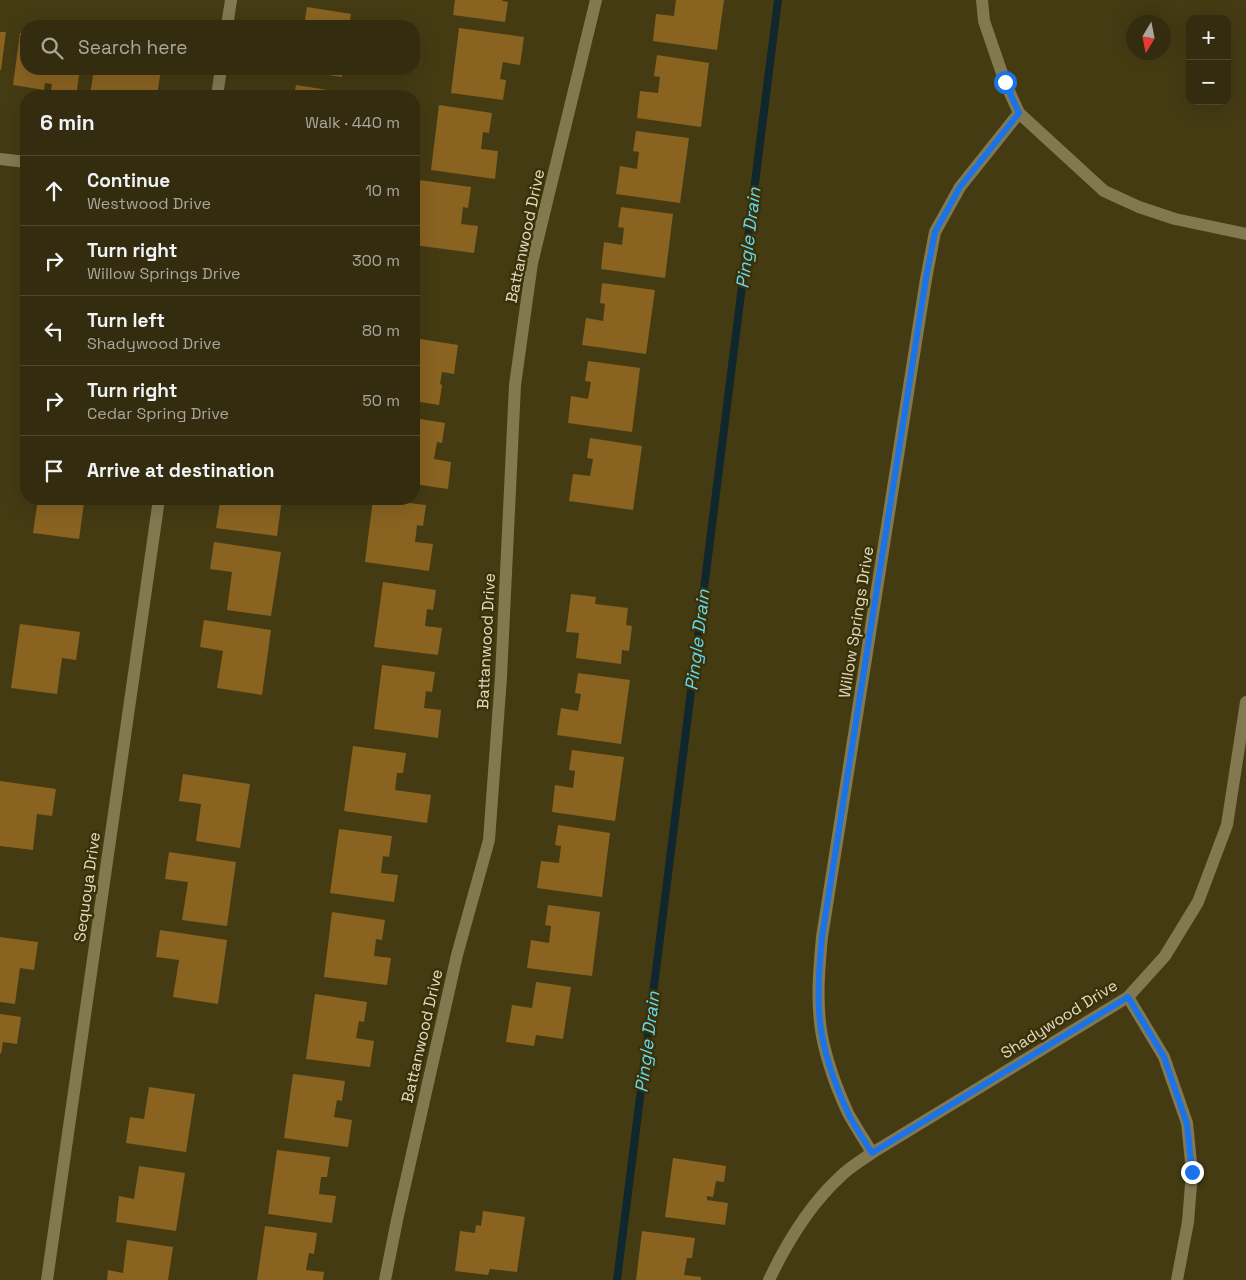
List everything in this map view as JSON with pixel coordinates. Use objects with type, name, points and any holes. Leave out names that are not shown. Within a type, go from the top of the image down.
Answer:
[{"type":"street","points":[[228,20],[231,0]]},
{"type":"street","name":"Battanwood Drive","points":[[385,1280],[457,955],[489,840],[501,677],[515,385],[532,263],[596,0]]},
{"type":"street","points":[[982,0],[984,21],[1005,82],[1019,113],[1104,192],[1138,207],[1175,219],[1246,234]]},
{"type":"street","points":[[218,90],[220,75]]},
{"type":"street","name":"Willow Springs Drive","points":[[872,1153],[849,1114],[826,1055],[822,1036],[819,984],[822,937],[926,278],[935,232],[960,187],[1019,113]]},
{"type":"street","points":[[0,159],[20,161]]},
{"type":"street","name":"Sequoya Drive","points":[[47,1280],[158,505]]},
{"type":"street","name":"Shadywood Drive","points":[[769,1280],[796,1229],[816,1202],[841,1175],[872,1153],[1128,997],[1165,956],[1198,902],[1227,825],[1246,702]]},
{"type":"street","points":[[1128,997],[1164,1057],[1187,1124],[1192,1172],[1188,1222],[1177,1280]]},
{"type":"building","points":[[455,0],[503,0],[508,2],[505,22],[453,15]]},
{"type":"building","points":[[676,0],[724,0],[717,50],[653,41],[656,14],[674,16]]},
{"type":"building","points":[[307,7],[351,14],[350,20],[305,20]]},
{"type":"building","points":[[459,28],[524,37],[520,65],[503,62],[500,79],[506,80],[503,100],[451,93]]},
{"type":"building","points":[[0,32],[6,32],[1,70],[0,70]]},
{"type":"building","points":[[20,33],[20,75],[79,75],[77,90],[51,90],[52,84],[45,83],[44,90],[13,85]]},
{"type":"building","points":[[657,55],[709,63],[701,127],[637,118],[640,91],[658,93],[660,77],[654,76]]},
{"type":"building","points":[[93,75],[160,75],[158,90],[91,90]]},
{"type":"building","points":[[296,85],[328,90],[295,90]]},
{"type":"building","points":[[439,105],[492,113],[489,133],[483,132],[481,149],[498,151],[495,179],[431,170]]},
{"type":"building","points":[[636,131],[689,138],[680,203],[616,194],[620,166],[637,169],[639,152],[633,151]]},
{"type":"building","points":[[420,180],[471,187],[468,208],[463,207],[461,224],[478,226],[474,253],[420,246]]},
{"type":"building","points":[[621,207],[673,214],[665,278],[601,269],[604,242],[622,245],[624,228],[618,227]]},
{"type":"building","points":[[602,283],[655,290],[646,354],[582,345],[586,318],[603,321],[605,304],[600,303]]},
{"type":"building","points":[[420,339],[458,345],[454,374],[442,372],[439,405],[420,402]]},
{"type":"building","points":[[588,361],[640,368],[632,432],[568,423],[571,396],[588,399],[591,382],[585,381]]},
{"type":"building","points":[[420,419],[445,423],[442,443],[437,442],[434,459],[451,462],[448,489],[420,485]]},
{"type":"building","points":[[590,438],[642,446],[633,510],[569,501],[573,474],[590,476],[593,459],[587,458]]},
{"type":"building","points":[[37,505],[84,505],[79,539],[33,533]]},
{"type":"building","points":[[220,505],[281,505],[277,536],[216,528]]},
{"type":"building","points":[[372,505],[426,505],[423,526],[417,525],[415,542],[433,544],[429,571],[365,562]]},
{"type":"building","points":[[214,542],[281,552],[271,616],[227,610],[232,572],[210,569]]},
{"type":"building","points":[[383,582],[436,590],[433,610],[427,609],[425,626],[442,628],[438,655],[374,647]]},
{"type":"building","points":[[571,594],[596,597],[595,604],[628,608],[626,625],[632,626],[629,651],[622,650],[621,664],[576,658],[579,633],[566,632]]},
{"type":"building","points":[[204,620],[271,630],[262,695],[217,688],[223,651],[200,647]]},
{"type":"building","points":[[20,624],[80,632],[76,660],[62,658],[57,694],[11,688]]},
{"type":"building","points":[[382,665],[435,672],[432,692],[426,691],[424,708],[441,710],[438,738],[374,729]]},
{"type":"building","points":[[578,673],[630,680],[621,744],[557,735],[561,708],[578,711],[581,694],[575,693]]},
{"type":"building","points":[[353,746],[406,753],[403,773],[397,773],[395,790],[431,795],[427,823],[344,811]]},
{"type":"building","points":[[572,750],[624,757],[615,821],[552,812],[555,785],[573,788],[575,771],[569,770]]},
{"type":"building","points":[[183,774],[250,784],[240,848],[196,841],[201,804],[179,801]]},
{"type":"building","points":[[0,781],[56,789],[52,816],[37,814],[33,850],[0,846]]},
{"type":"building","points":[[558,825],[610,833],[602,897],[537,888],[541,861],[559,863],[561,846],[555,845]]},
{"type":"building","points":[[339,829],[392,836],[389,857],[383,856],[381,873],[398,875],[394,902],[330,893]]},
{"type":"building","points":[[169,852],[236,862],[227,926],[182,920],[188,882],[165,879]]},
{"type":"building","points":[[548,905],[600,912],[592,976],[527,968],[531,940],[549,943],[551,926],[545,925]]},
{"type":"building","points":[[332,912],[385,920],[382,940],[376,939],[374,956],[391,958],[387,985],[324,977]]},
{"type":"building","points":[[160,930],[227,940],[218,1004],[173,997],[179,960],[156,957]]},
{"type":"building","points":[[0,937],[38,942],[34,970],[20,968],[15,1004],[0,1002]]},
{"type":"building","points":[[536,982],[571,987],[563,1039],[536,1035],[534,1046],[506,1042],[512,1005],[532,1008]]},
{"type":"building","points":[[315,994],[367,1002],[364,1022],[359,1021],[356,1038],[374,1041],[370,1067],[306,1059]]},
{"type":"building","points":[[0,1014],[21,1017],[17,1044],[3,1042],[1,1054],[0,1053]]},
{"type":"building","points":[[293,1074],[345,1081],[342,1101],[337,1100],[334,1117],[352,1120],[348,1147],[284,1138]]},
{"type":"building","points":[[149,1087],[195,1094],[186,1152],[126,1143],[130,1117],[144,1119]]},
{"type":"building","points":[[277,1150],[330,1157],[327,1177],[321,1177],[319,1194],[336,1196],[332,1223],[268,1214]]},
{"type":"building","points":[[673,1158],[726,1166],[724,1182],[716,1181],[713,1197],[707,1196],[707,1200],[728,1203],[725,1225],[665,1217]]},
{"type":"building","points":[[139,1166],[185,1173],[176,1231],[116,1222],[119,1196],[134,1199]]},
{"type":"building","points":[[483,1211],[525,1217],[517,1272],[490,1269],[488,1275],[455,1271],[460,1231],[475,1233],[476,1225],[481,1226]]},
{"type":"building","points":[[265,1226],[317,1233],[314,1254],[309,1253],[306,1270],[324,1272],[323,1280],[257,1280]]},
{"type":"building","points":[[642,1231],[695,1238],[692,1258],[687,1258],[684,1275],[701,1277],[701,1280],[636,1280]]},
{"type":"building","points":[[127,1240],[173,1247],[168,1280],[107,1280],[108,1270],[123,1273]]},
{"type":"waterway","name":"Pingle Drain","points":[[617,1280],[778,0]]},
{"type":"route","points":[[1005,82],[1019,113],[960,187],[935,232],[926,278],[822,937],[819,966],[822,1036],[826,1055],[849,1114],[872,1153],[1128,997],[1164,1057],[1187,1124],[1192,1172]]}]
